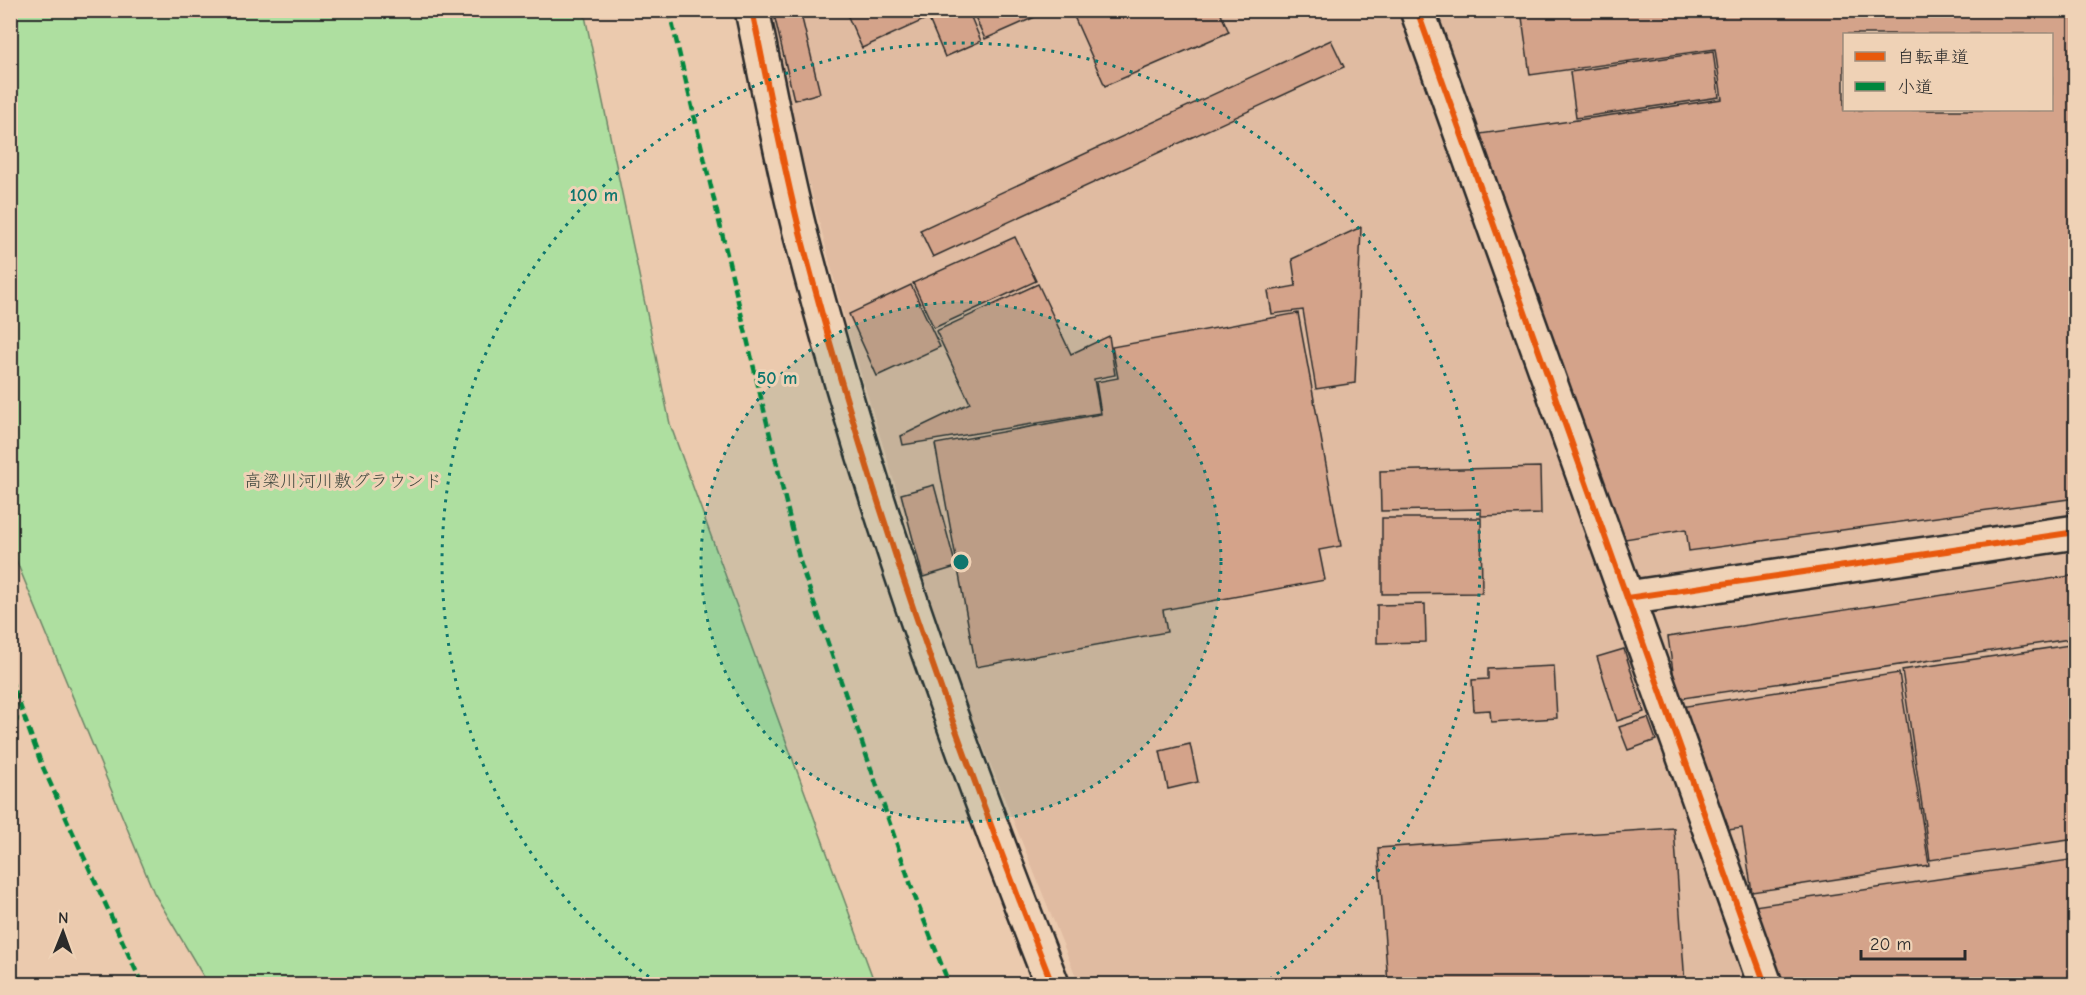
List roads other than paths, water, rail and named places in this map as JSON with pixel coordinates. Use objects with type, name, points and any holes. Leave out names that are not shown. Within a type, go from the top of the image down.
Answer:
[{"type":"street","points":[[752,10],[801,235],[879,509],[1006,869],[1052,984]]},
{"type":"street","points":[[1417,10],[1765,984]]},
{"type":"street","points":[[1627,597],[2076,532]]},
{"type":"park label","name":"高梁川河川敷グラウンド","points":[[343,481]]}]
